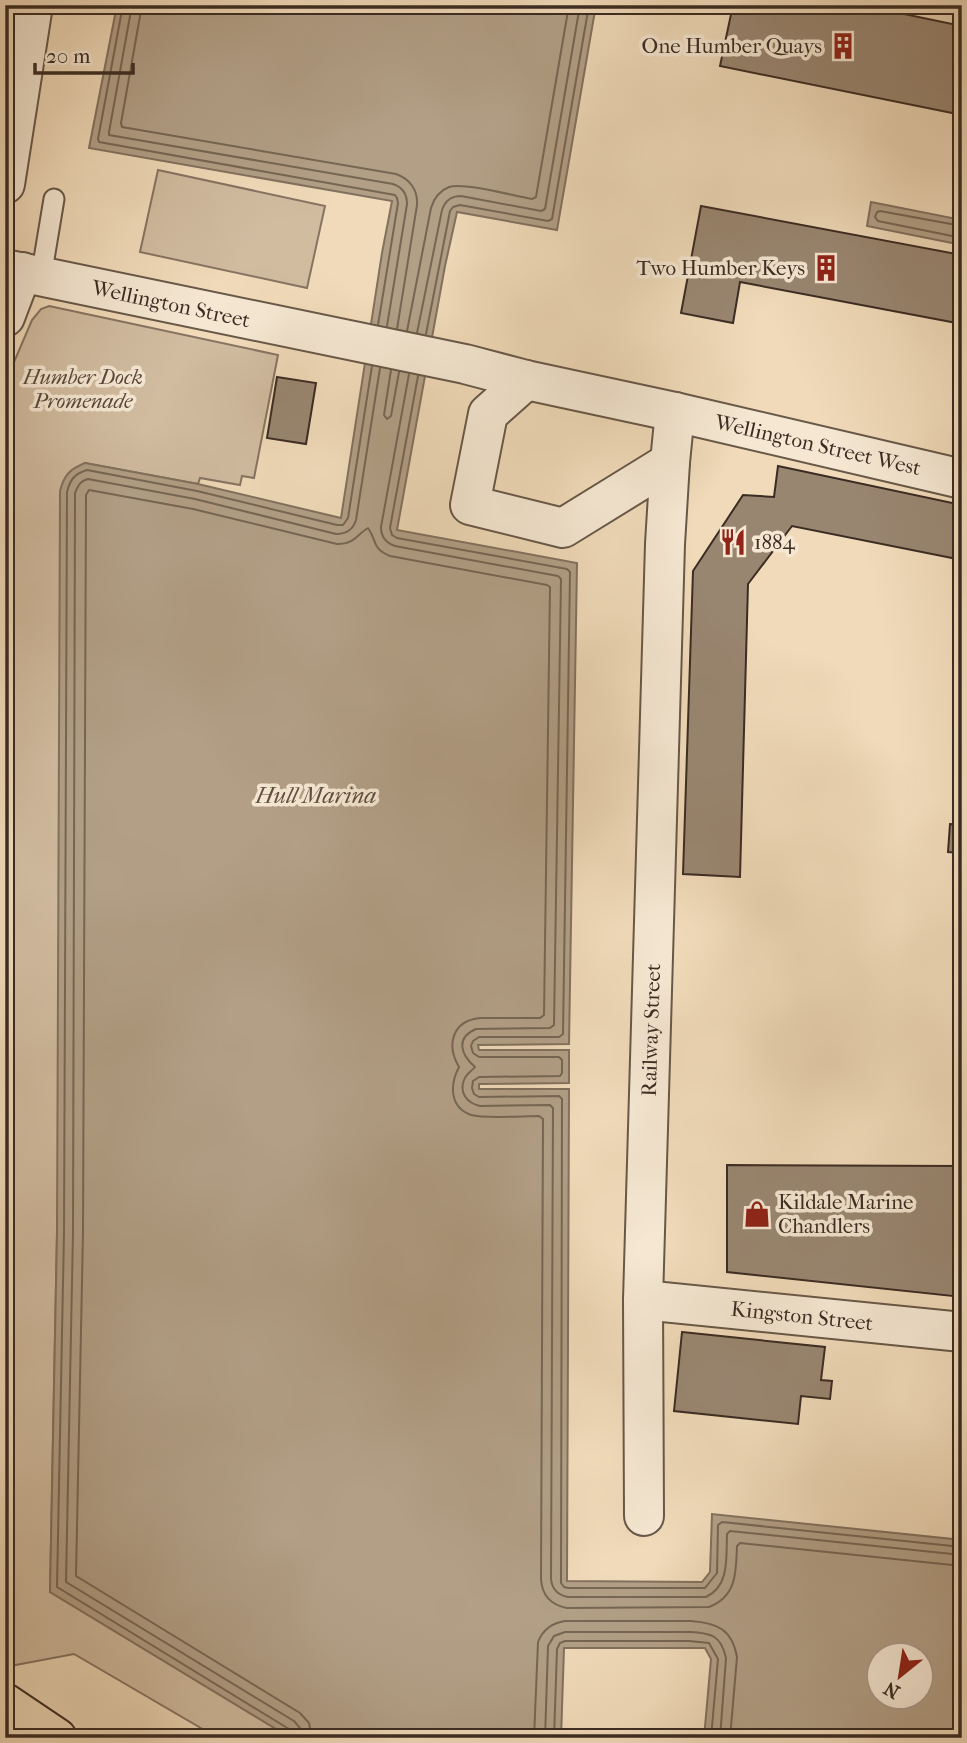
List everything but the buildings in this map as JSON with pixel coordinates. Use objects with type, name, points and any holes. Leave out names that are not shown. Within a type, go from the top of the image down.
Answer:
[{"type":"highway","points":[[5,1703],[57,1738]]},
{"type":"street","points":[[5,184],[33,5]]},
{"type":"street","points":[[5,317],[23,273]]},
{"type":"street","name":"Wellington Street","points":[[23,273],[344,340]]},
{"type":"street","name":"Wellington Street West","points":[[344,340],[448,361],[962,479]]},
{"type":"street","points":[[526,380],[488,414],[470,505],[563,528],[670,462],[674,412]]},
{"type":"street","name":"Railway Street","points":[[644,1516],[643,1300],[670,462]]},
{"type":"street","name":"Kingston Street","points":[[643,1300],[962,1332]]},
{"type":"lane","points":[[23,273],[54,199]]},
{"type":"green space","points":[[158,170],[325,206],[307,288],[140,252]]},
{"type":"green space","name":"Humber Dock Promenade","points":[[49,306],[278,355],[254,478],[242,476],[240,485],[200,478],[198,484],[85,463],[57,1232],[50,1592],[291,1738],[218,1738],[74,1654],[5,1667],[5,383],[32,320],[41,309]]},
{"type":"water","name":"Hull Marina","points":[[117,5],[596,5],[557,230],[457,212],[397,530],[577,563],[569,1044],[478,1045],[479,1050],[569,1050],[569,1083],[479,1084],[479,1089],[569,1089],[567,1581],[702,1582],[710,1572],[712,1514],[962,1540],[962,1738],[704,1738],[711,1659],[705,1648],[564,1648],[561,1738],[291,1738],[50,1592],[57,1232],[60,491],[68,473],[85,463],[198,484],[341,518],[392,201],[89,148]]},
{"type":"water","points":[[871,202],[962,220],[962,245],[867,226]]},
{"type":"place","name":"One Humber Quays","points":[[843,46]]},
{"type":"place","name":"Two Humber Keys","points":[[826,268]]},
{"type":"place","name":"1884","points":[[733,542]]},
{"type":"place","name":"Kildale Marine Chandlers","points":[[757,1214]]}]
